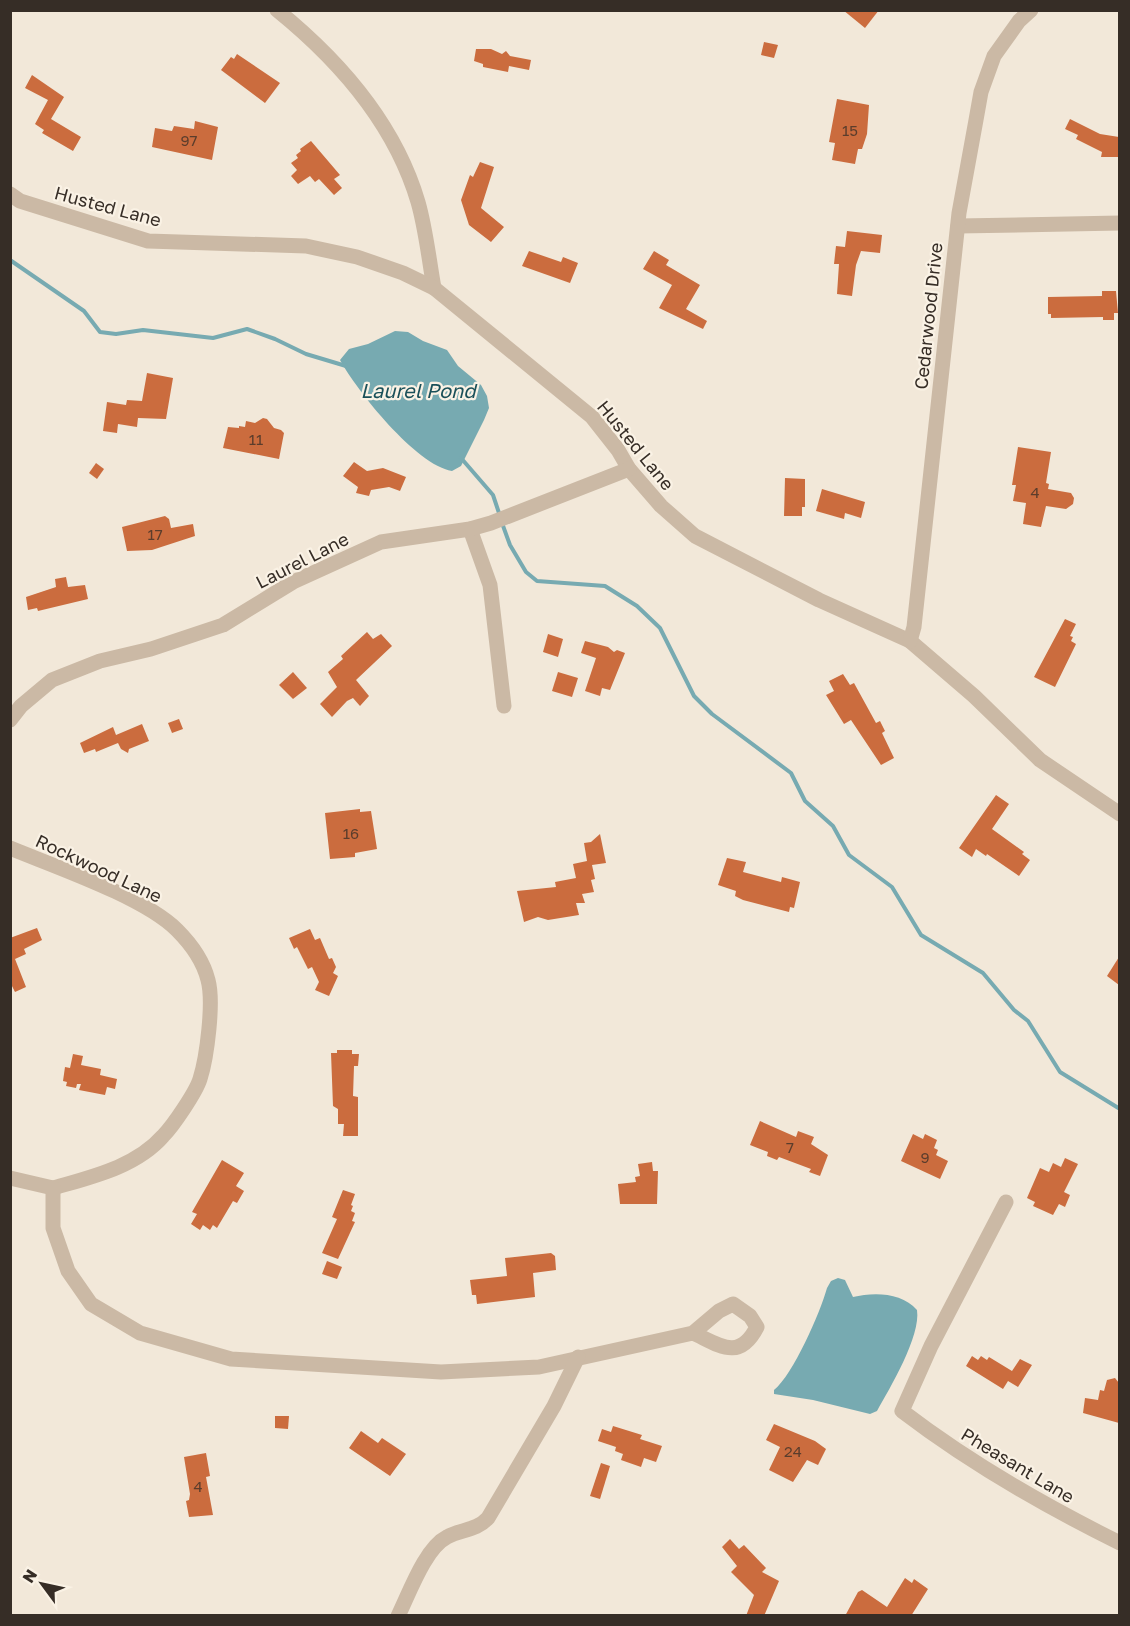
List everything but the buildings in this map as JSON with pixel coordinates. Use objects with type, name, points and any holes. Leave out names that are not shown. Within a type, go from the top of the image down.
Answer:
[{"type":"street","points":[[277,10],[363,94],[396,146],[418,203],[434,288]]},
{"type":"street","name":"Cedarwood Drive","points":[[910,641],[914,627],[958,226],[981,92],[988,72],[1003,43],[1031,10]]},
{"type":"street","name":"Husted Lane","points":[[10,194],[20,201],[147,241],[306,246],[357,257],[403,273],[434,288],[592,417],[618,450],[629,469],[661,506],[694,536],[819,600],[910,641],[974,696],[1040,760],[1119,814]]},
{"type":"street","points":[[958,226],[1119,223]]},
{"type":"street","name":"Laurel Lane","points":[[10,720],[21,706],[52,681],[100,661],[151,649],[223,625],[293,582],[381,542],[470,529],[491,523],[629,469]]},
{"type":"street","points":[[470,529],[490,585],[504,706]]},
{"type":"street","name":"Rockwood Lane","points":[[10,848],[140,904],[176,929],[199,956],[209,981],[208,1019],[200,1081],[163,1137],[141,1154],[111,1170],[53,1188]]},
{"type":"street","points":[[10,1178],[53,1188],[53,1228],[68,1271],[91,1304],[140,1333],[231,1359],[441,1372],[538,1367],[693,1333]]},
{"type":"street","name":"Pheasant Lane","points":[[1006,1202],[931,1346],[902,1411],[943,1443],[1005,1482],[1054,1511],[1119,1543]]},
{"type":"street","points":[[398,1616],[432,1550],[448,1536],[481,1525],[488,1518],[554,1406],[578,1357]]},
{"type":"water","name":"Laurel Pond","points":[[395,331],[408,332],[423,341],[447,350],[458,366],[481,385],[487,396],[489,408],[484,420],[461,466],[452,471],[438,466],[405,441],[373,407],[340,360],[349,349],[368,344]]},
{"type":"water","points":[[838,1278],[845,1280],[853,1297],[869,1294],[887,1295],[911,1304],[917,1310],[917,1321],[910,1347],[877,1411],[870,1414],[813,1400],[774,1394],[774,1390],[789,1371],[805,1343],[827,1288],[831,1281]]},
{"type":"waterway","points":[[10,260],[84,311],[100,332],[116,334],[143,330],[213,338],[247,329],[306,354],[346,366]]},
{"type":"waterway","points":[[461,458],[493,495],[500,516]]},
{"type":"waterway","points":[[502,523],[510,545],[526,572],[537,581],[605,586],[637,606],[660,628],[694,696],[712,714],[791,773],[805,801],[833,826],[849,855],[892,887],[921,935],[983,973],[1014,1010],[1028,1021],[1060,1072],[1120,1109]]}]
